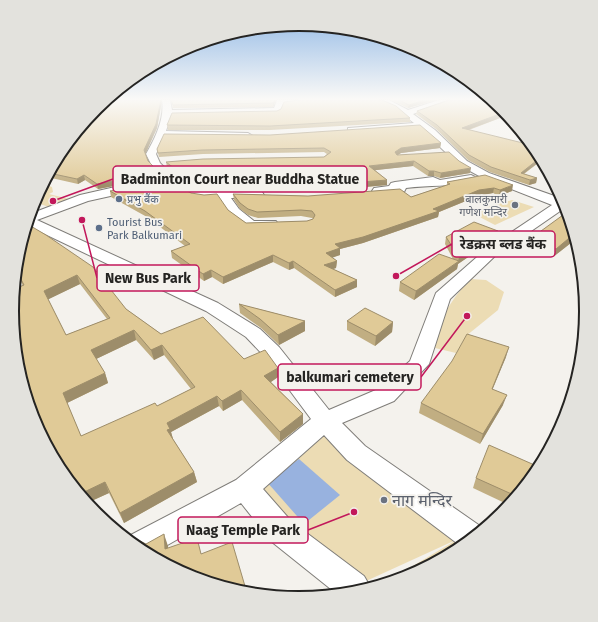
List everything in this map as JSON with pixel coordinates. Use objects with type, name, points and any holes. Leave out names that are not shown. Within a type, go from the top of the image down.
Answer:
[{"type":"street","points":[[162,129],[151,154],[154,163],[170,177],[173,182],[196,194],[269,195]]},
{"type":"street","points":[[338,131],[365,129]]},
{"type":"street","points":[[427,129],[432,132],[462,163],[485,175],[556,201]]},
{"type":"street","points":[[160,134],[256,136]]},
{"type":"street","points":[[436,153],[450,152]]},
{"type":"street","points":[[154,163],[167,162]]},
{"type":"street","points":[[369,192],[400,189],[395,186],[433,180],[438,184],[485,175]]},
{"type":"street","points":[[35,217],[84,198],[124,189],[173,182]]},
{"type":"street","points":[[223,194],[226,204],[247,227],[286,223]]},
{"type":"street","points":[[142,544],[245,488],[325,421],[386,395],[419,364],[442,297],[490,253],[559,206]]},
{"type":"street","points":[[34,223],[212,307],[253,333],[272,352],[325,421],[356,453],[468,534]]},
{"type":"street","points":[[245,488],[282,532],[352,586]]},
{"type":"shaded area","points":[[49,186],[52,187],[53,192],[49,194],[73,200],[52,208],[40,204]]},
{"type":"shaded area","points":[[512,200],[534,207],[495,225],[470,212]]},
{"type":"shaded area","points":[[470,279],[486,280],[504,292],[498,310],[466,336],[456,353],[435,348],[446,311]]},
{"type":"shaded area","points":[[321,424],[475,529],[455,544],[407,570],[458,539],[352,586],[246,490]]},
{"type":"water","points":[[299,459],[340,495],[304,524],[267,482]]},
{"type":"building","points":[[86,129],[154,129],[144,150],[148,161],[161,174],[97,184],[84,175],[77,179],[55,174],[66,155]]},
{"type":"building","points":[[360,129],[425,129],[441,143],[401,148],[395,152],[397,155],[449,152],[459,161],[471,168],[441,173],[429,171],[414,161],[369,166],[387,180],[308,186],[205,184],[187,178],[166,162],[203,159],[324,157],[331,152],[324,148],[202,150],[158,153],[157,149],[164,134],[270,135]]},
{"type":"building","points":[[441,129],[466,129],[522,143],[536,161],[521,173],[537,178],[530,180],[491,167],[469,155]]},
{"type":"building","points":[[485,175],[513,185],[500,190],[494,188],[479,190],[433,209],[439,211],[363,237],[335,244],[340,248],[326,253],[337,261],[324,265],[357,280],[335,290],[293,261],[289,263],[273,255],[223,277],[211,270],[203,274],[171,251],[190,244],[145,211],[110,191],[170,182],[191,193],[204,195],[217,194],[228,210],[246,223],[307,221],[313,219],[315,215],[312,211],[257,212],[248,209],[240,203],[233,194],[308,196],[400,189],[411,197],[450,184],[447,182]]},
{"type":"building","points":[[562,216],[569,238],[556,249],[530,239]]},
{"type":"building","points":[[474,222],[498,231],[459,257],[446,237]]},
{"type":"building","points":[[32,227],[93,267],[126,309],[161,334],[203,317],[244,359],[265,350],[278,368],[264,376],[303,414],[280,432],[241,390],[222,401],[217,396],[167,423],[170,429],[167,430],[194,472],[120,513],[105,482],[85,492],[66,467],[40,418],[24,366],[21,348],[19,311],[20,286],[24,285],[21,279],[21,274],[24,256]],"holes":[[[77,275],[110,318],[66,335],[44,291]],[[134,330],[151,350],[162,345],[195,387],[157,406],[155,403],[81,436],[63,393],[105,373],[91,350]]]},
{"type":"building","points":[[439,254],[459,261],[416,291],[400,282]]},
{"type":"building","points":[[239,304],[305,321],[278,335],[260,319]]},
{"type":"building","points":[[365,308],[393,322],[376,336],[347,321]]},
{"type":"building","points":[[467,334],[509,347],[492,389],[507,395],[483,434],[421,403],[452,361]]},
{"type":"building","points":[[489,445],[533,465],[511,494],[476,478]]},
{"type":"building","points":[[164,534],[165,549],[197,538],[201,554],[232,542],[245,586],[192,570],[175,562],[140,541],[146,544]]},
{"type":"place","name":"प्रभु बैंक","points":[[119,199]]},
{"type":"place","name":"Badminton Court near Buddha Statue","points":[[53,201]]},
{"type":"place","name":"बालकुमारी गणेश मन्दिर","points":[[515,205]]},
{"type":"place","name":"New Bus Park","points":[[82,220]]},
{"type":"place","name":"Tourist Bus Park Balkumari","points":[[99,228]]},
{"type":"place","name":"रेडक्रस ब्लड बैंक","points":[[396,276]]},
{"type":"place","name":"balkumari cemetery","points":[[467,316]]},
{"type":"place","name":"नाग मन्दिर","points":[[384,500]]},
{"type":"place","name":"Naag Temple Park","points":[[354,512]]}]
